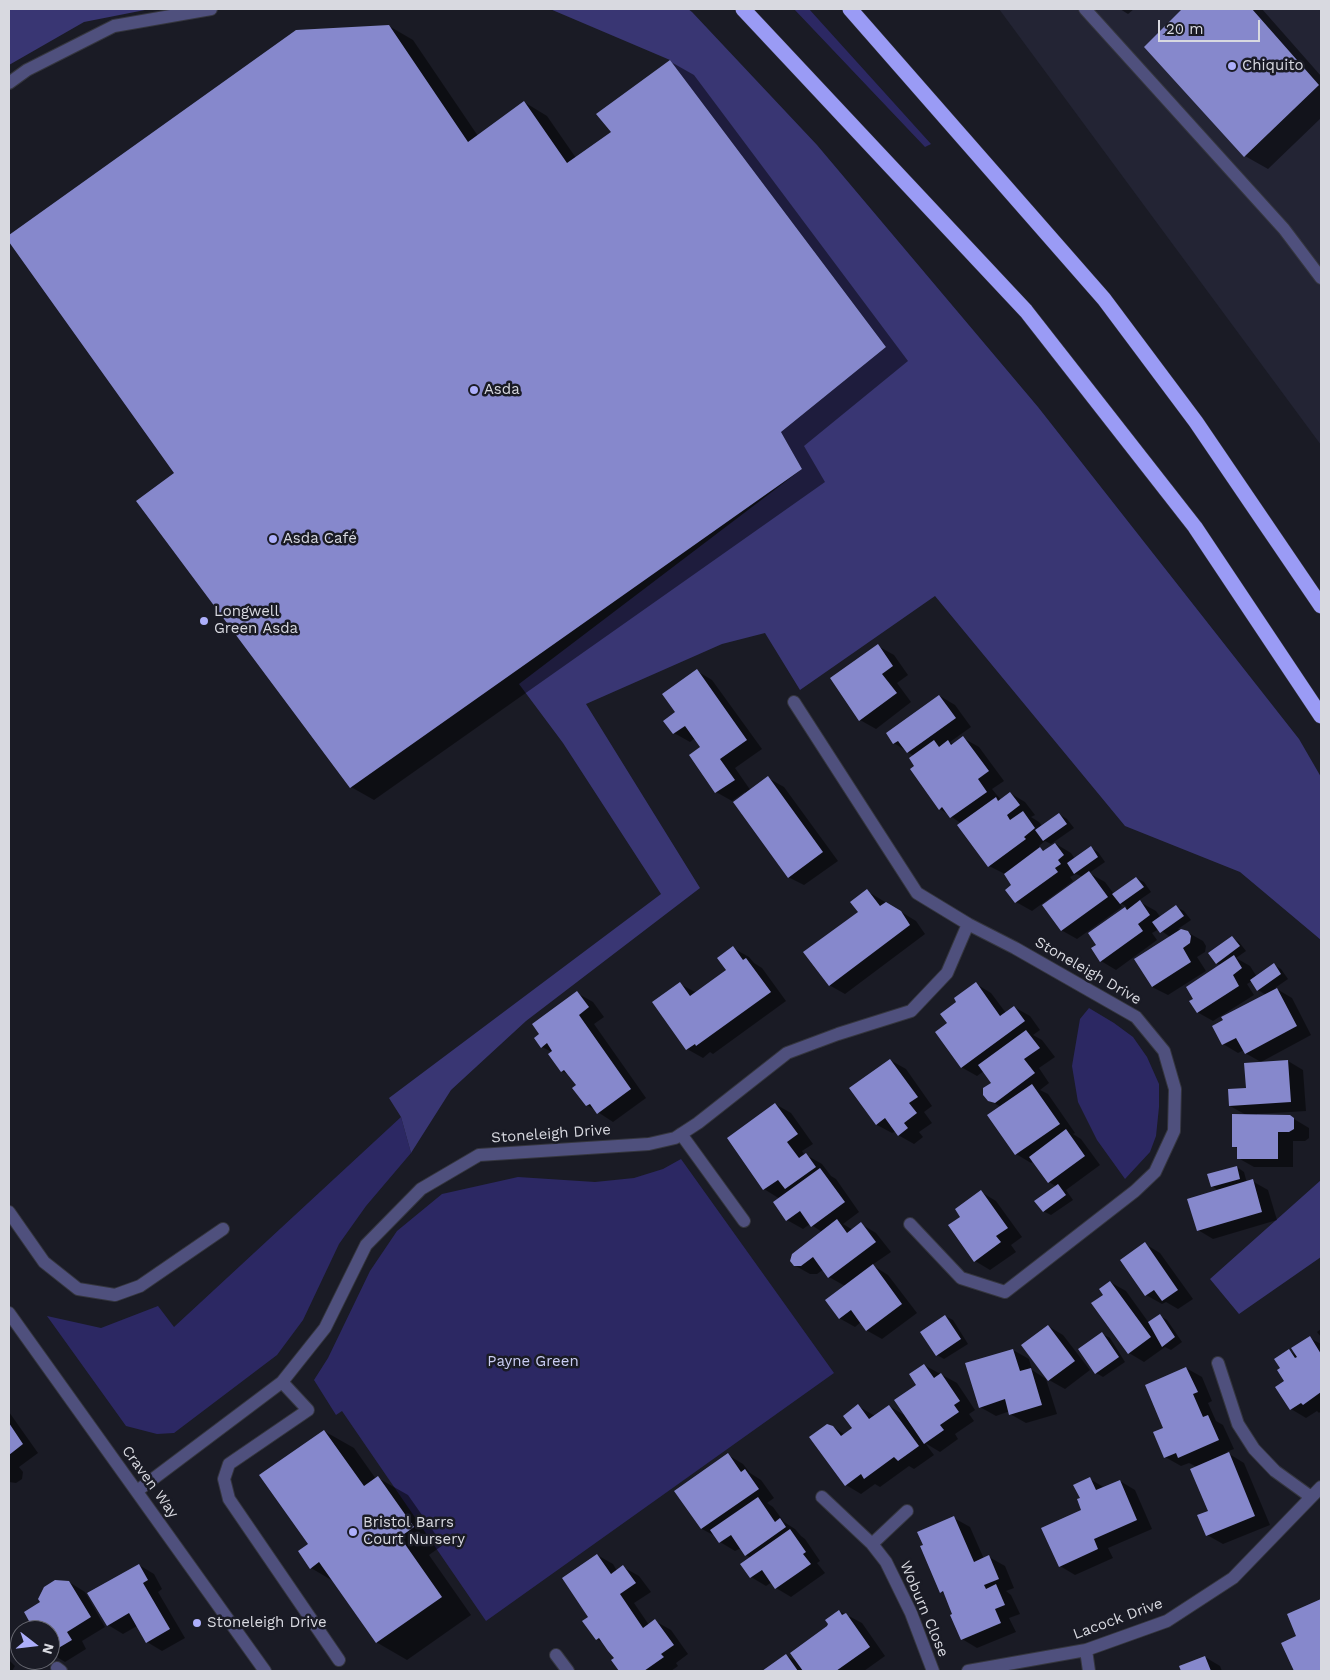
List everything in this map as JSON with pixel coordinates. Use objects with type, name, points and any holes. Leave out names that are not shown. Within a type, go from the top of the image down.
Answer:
[{"type":"highway","points":[[744,9],[1026,311],[1195,527],[1321,716]]},
{"type":"highway","points":[[850,9],[1104,299],[1196,422],[1321,606]]},
{"type":"street","points":[[9,83],[27,70],[114,26],[211,9]]},
{"type":"street","points":[[1085,9],[1284,229],[1321,278]]},
{"type":"street","name":"Stoneleigh Drive","points":[[794,702],[916,893],[968,924],[1015,948],[1136,1016],[1164,1051],[1175,1089],[1174,1131],[1155,1172],[1136,1191],[1005,1292],[961,1278],[910,1224]]},
{"type":"street","name":"Stoneleigh Drive","points":[[137,1491],[282,1382],[325,1328],[366,1245],[421,1189],[479,1155],[649,1144],[675,1138],[698,1123],[787,1053],[838,1034],[911,1011],[947,973],[968,924]]},
{"type":"street","points":[[681,1134],[744,1221]]},
{"type":"street","points":[[9,1212],[44,1262],[78,1289],[115,1295],[140,1286],[223,1229]]},
{"type":"street","name":"Craven Way","points":[[9,1313],[264,1671]]},
{"type":"street","points":[[1218,1363],[1238,1424],[1254,1449],[1275,1470],[1311,1497]]},
{"type":"street","points":[[282,1382],[308,1410],[229,1464],[224,1479],[229,1499],[339,1660]]},
{"type":"street","name":"Lacock Drive","points":[[968,1671],[1086,1650],[1167,1621],[1233,1578],[1321,1487]]},
{"type":"street","name":"Woburn Close","points":[[822,1497],[872,1544],[886,1562],[912,1613],[933,1671]]},
{"type":"street","points":[[872,1544],[907,1511]]},
{"type":"street","points":[[1086,1650],[1089,1671]]},
{"type":"street","points":[[556,1655],[568,1671]]},
{"type":"shaded area","points":[[9,9],[150,9],[84,22],[9,65]]},
{"type":"shaded area","points":[[550,9],[688,9],[692,12],[817,145],[1038,407],[1299,739],[1321,777],[1321,940],[1240,872],[1125,826],[935,596],[800,690],[765,633],[722,644],[586,704],[700,888],[526,1021],[451,1090],[411,1153],[401,1117],[389,1098],[661,894],[563,743],[519,684],[802,469],[781,432],[886,347],[670,60]]},
{"type":"shaded area","points":[[999,9],[1321,9],[1321,445]]},
{"type":"shaded area","points":[[1321,1180],[1321,1257],[1239,1314],[1210,1279]]},
{"type":"green space","points":[[794,9],[809,9],[931,144],[925,147]]},
{"type":"green space","points":[[1089,1008],[1133,1037],[1147,1057],[1159,1084],[1156,1136],[1150,1152],[1125,1179],[1097,1140],[1078,1102],[1072,1066],[1080,1019]]},
{"type":"green space","points":[[401,1117],[411,1153],[366,1206],[339,1244],[303,1320],[277,1355],[174,1433],[157,1434],[126,1426],[47,1316],[101,1328],[158,1306],[174,1327]]},
{"type":"green space","name":"Payne Green","points":[[681,1159],[834,1373],[486,1621],[342,1411],[336,1415],[314,1380],[328,1358],[370,1271],[397,1231],[442,1194],[518,1177],[595,1182],[634,1178],[663,1169]]},
{"type":"building","name":"Chiquito","points":[[1182,9],[1252,9],[1319,85],[1244,157],[1144,47]]},
{"type":"building","name":"Asda","points":[[389,25],[468,142],[524,101],[567,163],[611,132],[596,114],[670,60],[886,347],[781,432],[802,469],[350,788],[136,501],[174,473],[9,242],[9,235],[296,30]]},
{"type":"building","points":[[878,644],[893,666],[882,674],[897,693],[859,721],[830,678]]},
{"type":"building","points":[[697,669],[747,740],[720,759],[735,780],[715,793],[689,755],[700,747],[685,726],[673,734],[663,721],[675,712],[662,694]]},
{"type":"building","points":[[939,695],[956,718],[907,753],[898,741],[893,744],[886,733]]},
{"type":"building","points":[[963,736],[989,771],[978,779],[987,792],[950,818],[942,807],[939,810],[910,769],[914,766],[909,758],[934,740],[939,747],[948,740],[951,745]]},
{"type":"building","points":[[768,776],[823,852],[788,878],[733,802]]},
{"type":"building","points":[[1010,792],[1020,805],[1007,815],[1010,820],[1023,811],[1035,828],[1024,837],[1026,839],[988,867],[957,825],[996,797],[998,801]]},
{"type":"building","points":[[1059,813],[1067,824],[1043,841],[1035,830]]},
{"type":"building","points":[[1055,843],[1064,855],[1058,860],[1061,864],[1055,868],[1058,872],[1015,903],[1005,890],[1011,885],[1004,874],[1040,847],[1043,851]]},
{"type":"building","points":[[1091,846],[1098,857],[1074,874],[1067,863]]},
{"type":"building","points":[[1089,871],[1108,897],[1061,931],[1042,905]]},
{"type":"building","points":[[1136,877],[1144,887],[1120,904],[1112,894]]},
{"type":"building","points":[[867,889],[880,906],[886,902],[901,911],[910,925],[829,986],[803,952],[858,912],[850,902]]},
{"type":"building","points":[[1140,900],[1150,915],[1138,924],[1143,931],[1100,962],[1091,948],[1096,945],[1088,933],[1125,907],[1127,910]]},
{"type":"building","points":[[1176,905],[1184,916],[1160,933],[1152,922]]},
{"type":"building","points":[[1181,929],[1188,931],[1191,936],[1190,943],[1183,948],[1191,962],[1152,987],[1134,959]]},
{"type":"building","points":[[1232,936],[1240,946],[1216,964],[1208,953]]},
{"type":"building","points":[[733,946],[743,960],[746,958],[771,992],[696,1046],[695,1044],[686,1050],[652,1002],[680,982],[690,996],[726,970],[717,958]]},
{"type":"building","points":[[1234,955],[1242,968],[1233,975],[1239,986],[1197,1013],[1189,1001],[1193,999],[1186,987]]},
{"type":"building","points":[[1274,963],[1281,974],[1257,991],[1250,980]]},
{"type":"building","points":[[976,982],[1000,1016],[1014,1006],[1025,1021],[961,1068],[935,1032],[947,1023],[940,1014],[956,1002],[954,998]]},
{"type":"building","points":[[1277,988],[1297,1026],[1245,1054],[1236,1038],[1222,1045],[1212,1026],[1223,1020],[1221,1017]]},
{"type":"building","points":[[577,991],[589,1007],[579,1015],[631,1089],[597,1114],[590,1104],[586,1106],[572,1088],[576,1085],[564,1070],[561,1072],[548,1054],[552,1051],[547,1043],[541,1048],[534,1038],[539,1034],[532,1024]]},
{"type":"building","points":[[1026,1030],[1040,1048],[1024,1059],[1035,1073],[995,1103],[988,1101],[983,1095],[983,1088],[991,1083],[978,1065]]},
{"type":"building","points":[[890,1059],[918,1097],[909,1103],[917,1113],[904,1123],[908,1128],[898,1136],[885,1118],[876,1125],[849,1088]]},
{"type":"building","points":[[1288,1060],[1291,1102],[1229,1106],[1228,1089],[1246,1088],[1244,1063]]},
{"type":"building","points":[[1032,1084],[1060,1124],[1015,1155],[987,1115]]},
{"type":"building","points":[[775,1103],[798,1134],[787,1142],[799,1158],[806,1153],[816,1167],[785,1189],[778,1180],[763,1190],[727,1138]]},
{"type":"building","points":[[1232,1114],[1290,1115],[1294,1118],[1294,1129],[1289,1132],[1278,1132],[1278,1159],[1237,1159],[1237,1147],[1232,1147]]},
{"type":"building","points":[[1066,1129],[1085,1156],[1048,1183],[1029,1157]]},
{"type":"building","points":[[1237,1166],[1240,1179],[1211,1187],[1207,1174]]},
{"type":"building","points":[[820,1168],[845,1202],[811,1227],[800,1211],[786,1221],[773,1202]]},
{"type":"building","points":[[1253,1179],[1262,1212],[1197,1231],[1187,1199]]},
{"type":"building","points":[[1058,1184],[1066,1195],[1043,1212],[1034,1201]]},
{"type":"building","points":[[981,1190],[1008,1228],[996,1236],[1001,1242],[974,1262],[948,1225],[960,1217],[955,1209]]},
{"type":"building","points":[[837,1219],[847,1233],[861,1222],[876,1242],[828,1278],[813,1257],[801,1266],[794,1266],[790,1261],[792,1254]]},
{"type":"building","points":[[1145,1242],[1178,1290],[1162,1301],[1154,1290],[1145,1296],[1120,1260]]},
{"type":"building","points":[[873,1264],[902,1304],[866,1331],[851,1310],[839,1319],[825,1300]]},
{"type":"building","points":[[1110,1281],[1151,1337],[1128,1354],[1091,1303],[1103,1295],[1099,1289]]},
{"type":"building","points":[[1160,1314],[1175,1337],[1162,1347],[1148,1322]]},
{"type":"building","points":[[945,1315],[961,1339],[936,1356],[920,1332]]},
{"type":"building","points":[[1048,1325],[1075,1361],[1048,1381],[1021,1345]]},
{"type":"building","points":[[1102,1332],[1119,1357],[1095,1374],[1078,1349]]},
{"type":"building","points":[[1310,1336],[1321,1354],[1321,1392],[1303,1405],[1301,1403],[1290,1410],[1275,1387],[1284,1381],[1277,1370],[1280,1368],[1274,1359],[1289,1349],[1295,1358],[1297,1357],[1291,1348]]},
{"type":"building","points":[[1013,1349],[1020,1371],[1031,1368],[1042,1405],[1009,1415],[1005,1399],[979,1408],[965,1363]]},
{"type":"building","points":[[924,1364],[934,1378],[941,1373],[960,1401],[954,1405],[959,1412],[940,1425],[944,1430],[924,1444],[894,1400],[916,1385],[909,1374]]},
{"type":"building","points":[[1186,1367],[1198,1392],[1193,1394],[1203,1417],[1208,1415],[1219,1440],[1178,1458],[1176,1453],[1164,1458],[1153,1432],[1163,1428],[1145,1385]]},
{"type":"building","points":[[858,1404],[869,1419],[889,1405],[919,1446],[898,1461],[894,1457],[864,1479],[861,1474],[845,1486],[809,1437],[827,1424],[833,1426],[841,1436],[852,1428],[843,1416]]},
{"type":"building","points":[[9,1423],[23,1444],[9,1455]]},
{"type":"building","name":"Bristol Barrs Court Nursery","points":[[324,1430],[364,1486],[378,1476],[414,1527],[400,1537],[442,1597],[376,1643],[319,1562],[310,1569],[298,1551],[308,1544],[259,1475]]},
{"type":"building","points":[[1229,1452],[1255,1516],[1206,1536],[1197,1515],[1208,1511],[1190,1469]]},
{"type":"building","points":[[728,1453],[741,1472],[745,1469],[759,1489],[701,1529],[674,1491]]},
{"type":"building","points":[[1090,1477],[1096,1490],[1120,1480],[1137,1520],[1094,1539],[1098,1549],[1059,1567],[1041,1528],[1081,1510],[1077,1499],[1080,1498],[1073,1485]]},
{"type":"building","points":[[758,1497],[775,1522],[780,1518],[786,1527],[745,1556],[731,1535],[719,1543],[710,1530]]},
{"type":"building","points":[[954,1516],[974,1562],[989,1555],[999,1579],[984,1585],[986,1589],[996,1584],[1005,1605],[995,1609],[1001,1623],[961,1640],[950,1615],[952,1614],[943,1591],[940,1593],[920,1546],[923,1545],[917,1532]]},
{"type":"building","points":[[790,1529],[806,1552],[803,1554],[811,1564],[775,1589],[762,1570],[750,1578],[740,1564]]},
{"type":"building","points":[[597,1554],[611,1574],[623,1565],[636,1583],[620,1594],[643,1628],[655,1619],[674,1645],[661,1654],[664,1657],[644,1671],[619,1671],[611,1660],[614,1658],[599,1638],[596,1640],[582,1621],[588,1617],[562,1578]]},
{"type":"building","points":[[139,1564],[148,1580],[143,1583],[170,1629],[146,1643],[129,1613],[107,1626],[87,1593]]},
{"type":"building","points":[[55,1580],[69,1581],[91,1617],[67,1632],[72,1640],[60,1647],[60,1620],[28,1620],[24,1612],[40,1602],[38,1599],[44,1587]]},
{"type":"building","points":[[1321,1599],[1321,1671],[1294,1671],[1281,1643],[1296,1636],[1287,1614]]},
{"type":"building","points":[[839,1610],[842,1615],[846,1613],[870,1647],[836,1671],[803,1671],[790,1653],[827,1626],[828,1624],[825,1620]]},
{"type":"building","points":[[786,1654],[798,1671],[762,1671]]},
{"type":"building","points":[[1205,1656],[1211,1671],[1181,1671],[1179,1666]]},
{"type":"place","name":"Chiquito","points":[[1232,66]]},
{"type":"place","name":"Asda","points":[[474,390]]},
{"type":"place","name":"Asda Café","points":[[273,539]]},
{"type":"place","name":"Longwell Green Asda","points":[[204,621]]},
{"type":"place","name":"Bristol Barrs Court Nursery","points":[[353,1532]]},
{"type":"place","name":"Stoneleigh Drive","points":[[197,1623]]}]
